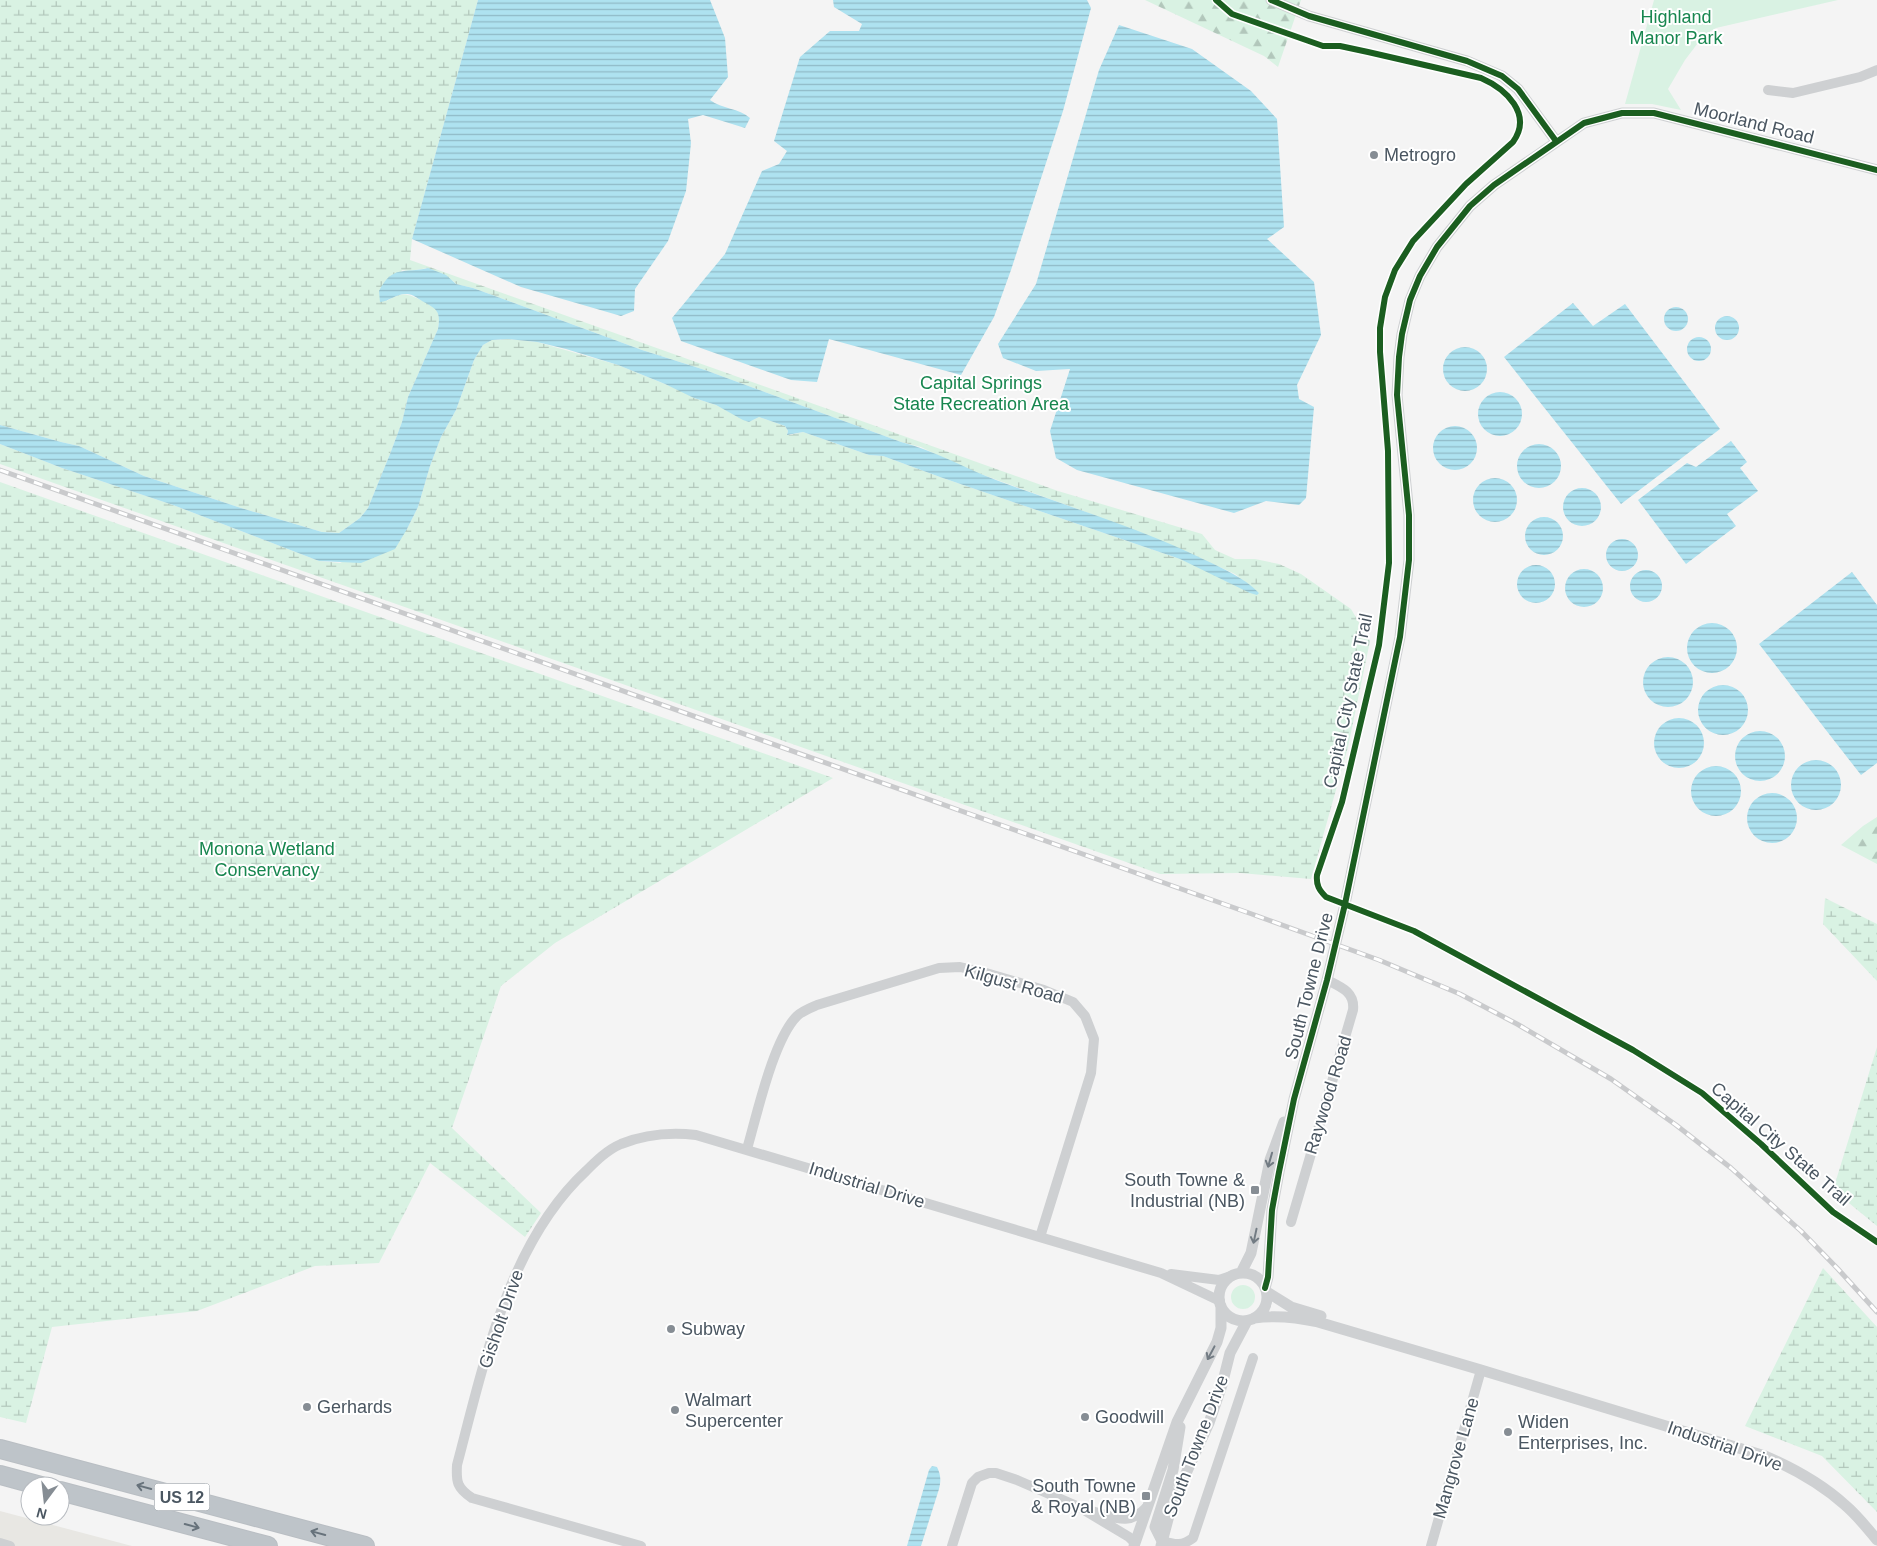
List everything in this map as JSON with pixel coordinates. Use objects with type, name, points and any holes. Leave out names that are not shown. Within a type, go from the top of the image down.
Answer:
[{"type":"highway","name":"US 12","points":[[0,1449],[365,1546]]},
{"type":"highway","points":[[0,1475],[20,1480]]},
{"type":"highway","name":"US 12","points":[[70,1494],[268,1546]]},
{"type":"street","points":[[1271,0],[1309,16],[1467,61],[1495,72],[1518,89],[1556,142]]},
{"type":"street","points":[[1768,90],[1794,93],[1860,77],[1877,70]]},
{"type":"street","name":"Moorland Road","points":[[1556,142],[1584,124],[1622,114],[1654,114],[1877,170]]},
{"type":"street","name":"South Towne Drive","points":[[1266,1290],[1272,1210],[1294,1098],[1327,980],[1345,904],[1400,637],[1408,560],[1409,515],[1397,394],[1400,349],[1410,300],[1420,276],[1436,247],[1470,206],[1494,185],[1556,142]]},
{"type":"street","name":"Kilgust Road","points":[[747,1149],[775,1055],[789,1025],[801,1012],[817,1005],[939,968],[960,967],[986,972],[1044,990],[1073,1002],[1086,1016],[1094,1039],[1091,1073],[1040,1238]]},
{"type":"street","name":"Raywood Road","points":[[1291,1222],[1353,1010],[1352,997],[1348,992],[1327,980]]},
{"type":"street","name":"South Towne Drive","points":[[1238,1274],[1251,1253],[1270,1160],[1294,1098]]},
{"type":"street","name":"Industrial Drive","points":[[580,1176],[603,1155],[620,1144],[655,1134],[676,1133],[696,1135],[1161,1273],[1219,1280],[1238,1274]]},
{"type":"street","name":"Gisholt Drive","points":[[580,1176],[564,1194],[534,1238],[508,1291],[468,1425],[457,1466],[456,1479],[460,1488],[472,1498],[641,1546]]},
{"type":"street","name":"Industrial Drive","points":[[1161,1273],[1221,1304]]},
{"type":"street","points":[[1238,1274],[1254,1276],[1260,1280],[1266,1290],[1267,1298],[1264,1310],[1250,1320],[1232,1318],[1226,1313],[1221,1304],[1220,1294],[1224,1283],[1238,1274]]},
{"type":"street","name":"Industrial Drive","points":[[1266,1290],[1290,1307],[1334,1320],[1350,1332]]},
{"type":"street","name":"South Towne Drive","points":[[1134,1545],[1177,1422],[1217,1342],[1221,1328],[1221,1304]]},
{"type":"street","name":"Industrial Drive","points":[[1250,1320],[1279,1316],[1298,1317],[1735,1446],[1780,1463],[1835,1496],[1847,1506],[1877,1540]]},
{"type":"street","name":"South Towne Drive","points":[[1162,1543],[1172,1504],[1209,1423],[1222,1385],[1230,1353],[1250,1320]]},
{"type":"street","points":[[1182,1410],[1173,1470],[1155,1527],[1162,1543],[1179,1545],[1187,1544],[1193,1538],[1253,1358]]},
{"type":"street","name":"Mangrove Lane","points":[[1431,1546],[1481,1370]]},
{"type":"street","points":[[952,1546],[968,1493],[976,1478],[983,1474],[996,1473],[1079,1507],[1130,1537],[1134,1545]]},
{"type":"street","points":[[1079,1507],[1129,1519],[1137,1516],[1147,1508]]},
{"type":"street","points":[[0,1543],[10,1546]]},
{"type":"shaded area","points":[[0,1511],[20,1516],[20,1526],[57,1526],[132,1546],[0,1546]]},
{"type":"green space","points":[[0,0],[478,0],[412,239],[410,260],[1058,491],[1202,534],[1215,550],[1235,559],[1255,559],[1279,564],[1301,574],[1351,609],[1370,641],[1348,747],[1311,879],[1240,873],[1160,874],[0,464],[0,444],[62,468],[173,505],[319,561],[340,563],[407,529],[418,507],[441,437],[456,410],[474,360],[483,345],[492,340],[508,339],[537,342],[618,365],[682,391],[694,398],[716,405],[749,422],[759,417],[785,426],[788,431],[787,434],[790,435],[803,432],[869,455],[883,456],[1180,559],[1259,593],[1235,574],[1213,564],[1094,515],[961,467],[921,447],[901,442],[705,370],[642,350],[473,288],[456,284],[428,268],[409,271],[402,270],[387,301],[397,296],[405,295],[428,304],[435,308],[439,315],[438,329],[408,397],[402,422],[368,508],[360,518],[339,533],[322,532],[241,508],[144,476],[79,446],[0,425]]},
{"type":"green space","points":[[1145,0],[1301,0],[1278,67],[1264,56]]},
{"type":"green space","name":"Highland Manor Park","points":[[1654,0],[1838,0],[1716,28],[1704,35],[1685,60],[1668,89],[1681,110],[1652,104],[1625,104]]},
{"type":"green space","name":"Monona Wetland Conservancy","points":[[0,482],[833,778],[555,943],[501,986],[452,1128],[541,1213],[525,1237],[430,1163],[379,1263],[315,1266],[197,1311],[52,1327],[26,1423],[0,1417]]},
{"type":"green space","points":[[1877,817],[1877,864],[1841,845]]},
{"type":"green space","points":[[1825,898],[1877,924],[1877,981],[1823,924]]},
{"type":"green space","points":[[1877,1047],[1877,1226],[1833,1190]]},
{"type":"green space","points":[[1823,1268],[1877,1327],[1877,1512],[1822,1456],[1745,1426]]},
{"type":"green space","points":[[1243,1285],[1251,1289],[1255,1297],[1251,1305],[1243,1309],[1235,1305],[1231,1297],[1235,1289]]},
{"type":"water","points":[[478,0],[710,0],[725,38],[728,77],[710,100],[741,112],[750,118],[745,128],[703,115],[688,119],[691,143],[686,191],[668,241],[635,289],[634,311],[621,316],[521,287],[412,239]]},
{"type":"water","points":[[833,0],[1087,0],[1091,8],[1063,111],[1011,270],[994,317],[961,375],[829,339],[817,382],[791,380],[681,341],[672,318],[725,254],[762,171],[779,164],[787,151],[774,141],[800,57],[830,31],[859,31],[862,24],[834,7]]},
{"type":"water","points":[[1119,25],[1192,49],[1251,91],[1277,119],[1284,227],[1267,239],[1314,282],[1321,335],[1297,385],[1299,399],[1314,407],[1306,498],[1299,505],[1266,501],[1234,513],[1077,470],[1056,458],[1050,431],[1070,369],[1036,371],[1003,358],[998,344],[1036,284],[1099,70]]},
{"type":"water","points":[[428,268],[446,275],[456,284],[473,288],[642,350],[705,370],[913,445],[996,480],[1154,537],[1226,570],[1246,582],[1259,593],[1257,595],[1250,593],[1180,559],[883,456],[869,455],[803,432],[787,435],[788,431],[785,426],[759,417],[749,422],[743,420],[716,405],[694,398],[618,365],[537,342],[508,339],[492,340],[483,345],[474,360],[456,410],[441,437],[418,507],[407,529],[395,549],[361,563],[319,561],[173,505],[62,468],[0,444],[0,425],[79,446],[144,476],[241,508],[322,532],[339,533],[360,518],[368,508],[402,422],[408,397],[438,329],[438,314],[431,306],[409,294],[403,294],[380,302],[379,291],[394,273]]},
{"type":"water","points":[[1573,303],[1593,326],[1625,304],[1720,429],[1621,504],[1504,357]]},
{"type":"water","points":[[1676,307],[1681,308],[1687,314],[1687,324],[1681,330],[1676,331],[1671,330],[1665,324],[1664,319],[1665,314],[1671,308]]},
{"type":"water","points":[[1727,316],[1732,317],[1738,323],[1738,333],[1732,339],[1727,340],[1722,339],[1716,333],[1715,328],[1716,323],[1722,317]]},
{"type":"water","points":[[1699,337],[1704,338],[1710,344],[1710,354],[1704,360],[1699,361],[1694,360],[1688,354],[1687,349],[1688,344],[1694,338]]},
{"type":"water","points":[[1465,347],[1477,351],[1483,357],[1487,369],[1483,381],[1477,387],[1465,391],[1453,387],[1447,381],[1443,369],[1447,357],[1453,351]]},
{"type":"water","points":[[1500,392],[1512,396],[1518,402],[1522,414],[1518,426],[1512,432],[1500,436],[1488,432],[1482,426],[1478,414],[1482,402],[1488,396]]},
{"type":"water","points":[[1455,426],[1467,430],[1473,436],[1477,448],[1473,460],[1467,466],[1455,470],[1443,466],[1437,460],[1433,448],[1437,436],[1443,430]]},
{"type":"water","points":[[1731,441],[1747,462],[1740,468],[1758,491],[1727,514],[1736,526],[1686,564],[1638,500],[1687,463],[1696,467]]},
{"type":"water","points":[[1539,444],[1551,448],[1557,454],[1561,466],[1557,478],[1551,484],[1539,488],[1527,484],[1521,478],[1517,466],[1521,454],[1527,448]]},
{"type":"water","points":[[1495,478],[1507,482],[1513,488],[1517,500],[1513,512],[1507,518],[1495,522],[1483,518],[1477,512],[1473,500],[1477,488],[1483,482]]},
{"type":"water","points":[[1582,488],[1596,493],[1601,507],[1596,521],[1582,526],[1568,521],[1563,507],[1568,493]]},
{"type":"water","points":[[1544,517],[1558,522],[1563,536],[1558,550],[1544,555],[1530,550],[1525,536],[1530,522]]},
{"type":"water","points":[[1622,539],[1628,540],[1633,544],[1637,549],[1637,561],[1633,566],[1628,570],[1622,571],[1616,570],[1611,566],[1607,561],[1606,555],[1607,549],[1611,544],[1616,540]]},
{"type":"water","points":[[1536,565],[1550,570],[1555,584],[1550,598],[1536,603],[1522,598],[1517,584],[1522,570]]},
{"type":"water","points":[[1584,569],[1598,574],[1603,588],[1598,602],[1584,607],[1570,602],[1565,588],[1570,574]]},
{"type":"water","points":[[1646,570],[1652,571],[1657,575],[1661,580],[1661,592],[1657,597],[1652,601],[1646,602],[1640,601],[1635,597],[1631,592],[1630,586],[1631,580],[1635,575],[1640,571]]},
{"type":"water","points":[[1852,572],[1877,605],[1877,763],[1861,775],[1759,644]]},
{"type":"water","points":[[1707,623],[1717,623],[1730,630],[1737,643],[1737,653],[1730,666],[1717,673],[1707,673],[1698,669],[1691,662],[1687,653],[1687,643],[1691,634],[1698,627]]},
{"type":"water","points":[[1663,657],[1673,657],[1686,664],[1693,677],[1693,687],[1686,700],[1673,707],[1663,707],[1654,703],[1647,696],[1643,687],[1643,677],[1647,668],[1654,661]]},
{"type":"water","points":[[1718,685],[1728,685],[1741,692],[1748,705],[1748,715],[1741,728],[1728,735],[1718,735],[1709,731],[1702,724],[1698,715],[1698,705],[1702,696],[1709,689]]},
{"type":"water","points":[[1674,718],[1684,718],[1697,725],[1704,738],[1704,748],[1697,761],[1684,768],[1674,768],[1665,764],[1658,757],[1654,748],[1654,738],[1658,729],[1665,722]]},
{"type":"water","points":[[1755,731],[1765,731],[1778,738],[1785,751],[1785,761],[1778,774],[1765,781],[1755,781],[1746,777],[1739,770],[1735,761],[1735,751],[1739,742],[1746,735]]},
{"type":"water","points":[[1811,760],[1821,760],[1834,767],[1841,780],[1841,790],[1834,803],[1821,810],[1811,810],[1802,806],[1795,799],[1791,790],[1791,780],[1795,771],[1802,764]]},
{"type":"water","points":[[1711,766],[1721,766],[1734,773],[1741,786],[1741,796],[1734,809],[1721,816],[1711,816],[1702,812],[1695,805],[1691,796],[1691,786],[1695,777],[1702,770]]},
{"type":"water","points":[[1767,793],[1777,793],[1790,800],[1797,813],[1797,823],[1790,836],[1777,843],[1767,843],[1758,839],[1751,832],[1747,823],[1747,813],[1751,804],[1758,797]]},
{"type":"water","points":[[932,1466],[937,1467],[939,1473],[939,1489],[921,1546],[907,1546],[929,1470]]},
{"type":"railway","points":[[0,470],[1249,913],[1379,960],[1460,994],[1517,1024],[1611,1079],[1676,1125],[1731,1168],[1801,1231],[1877,1312]]},
{"type":"cycle path","name":"Capital City State Trail","points":[[1216,0],[1232,14],[1323,46],[1340,46],[1481,78],[1507,96],[1514,104],[1520,122],[1513,142],[1466,184],[1413,241],[1395,270],[1385,297],[1380,328],[1380,352],[1388,451],[1389,563],[1379,645],[1342,802],[1317,875],[1320,890],[1326,897],[1414,931],[1633,1050],[1702,1093],[1761,1144],[1833,1212],[1877,1242]]},
{"type":"cycle path","points":[[1271,0],[1309,16],[1467,61],[1502,76],[1518,89],[1556,141]]},
{"type":"cycle path","points":[[1265,1288],[1268,1277],[1272,1210],[1294,1099],[1327,980],[1345,904],[1400,637],[1409,560],[1409,515],[1397,395],[1399,357],[1410,300],[1420,276],[1437,247],[1470,206],[1494,185],[1584,123],[1622,113],[1654,113],[1877,170]]},
{"type":"place","name":"Metrogro","points":[[1374,155]]},
{"type":"place","name":"South Towne & Industrial (NB)","points":[[1255,1190]]},
{"type":"place","name":"Subway","points":[[671,1329]]},
{"type":"place","name":"Gerhards","points":[[307,1407]]},
{"type":"place","name":"Walmart Supercenter","points":[[675,1410]]},
{"type":"place","name":"Goodwill","points":[[1085,1417]]},
{"type":"place","name":"Widen Enterprises, Inc.","points":[[1508,1432]]},
{"type":"place","name":"South Towne & Royal (NB)","points":[[1146,1496]]},
{"type":"park label","name":"Capital Springs State Recreation Area","points":[[981,393]]}]
